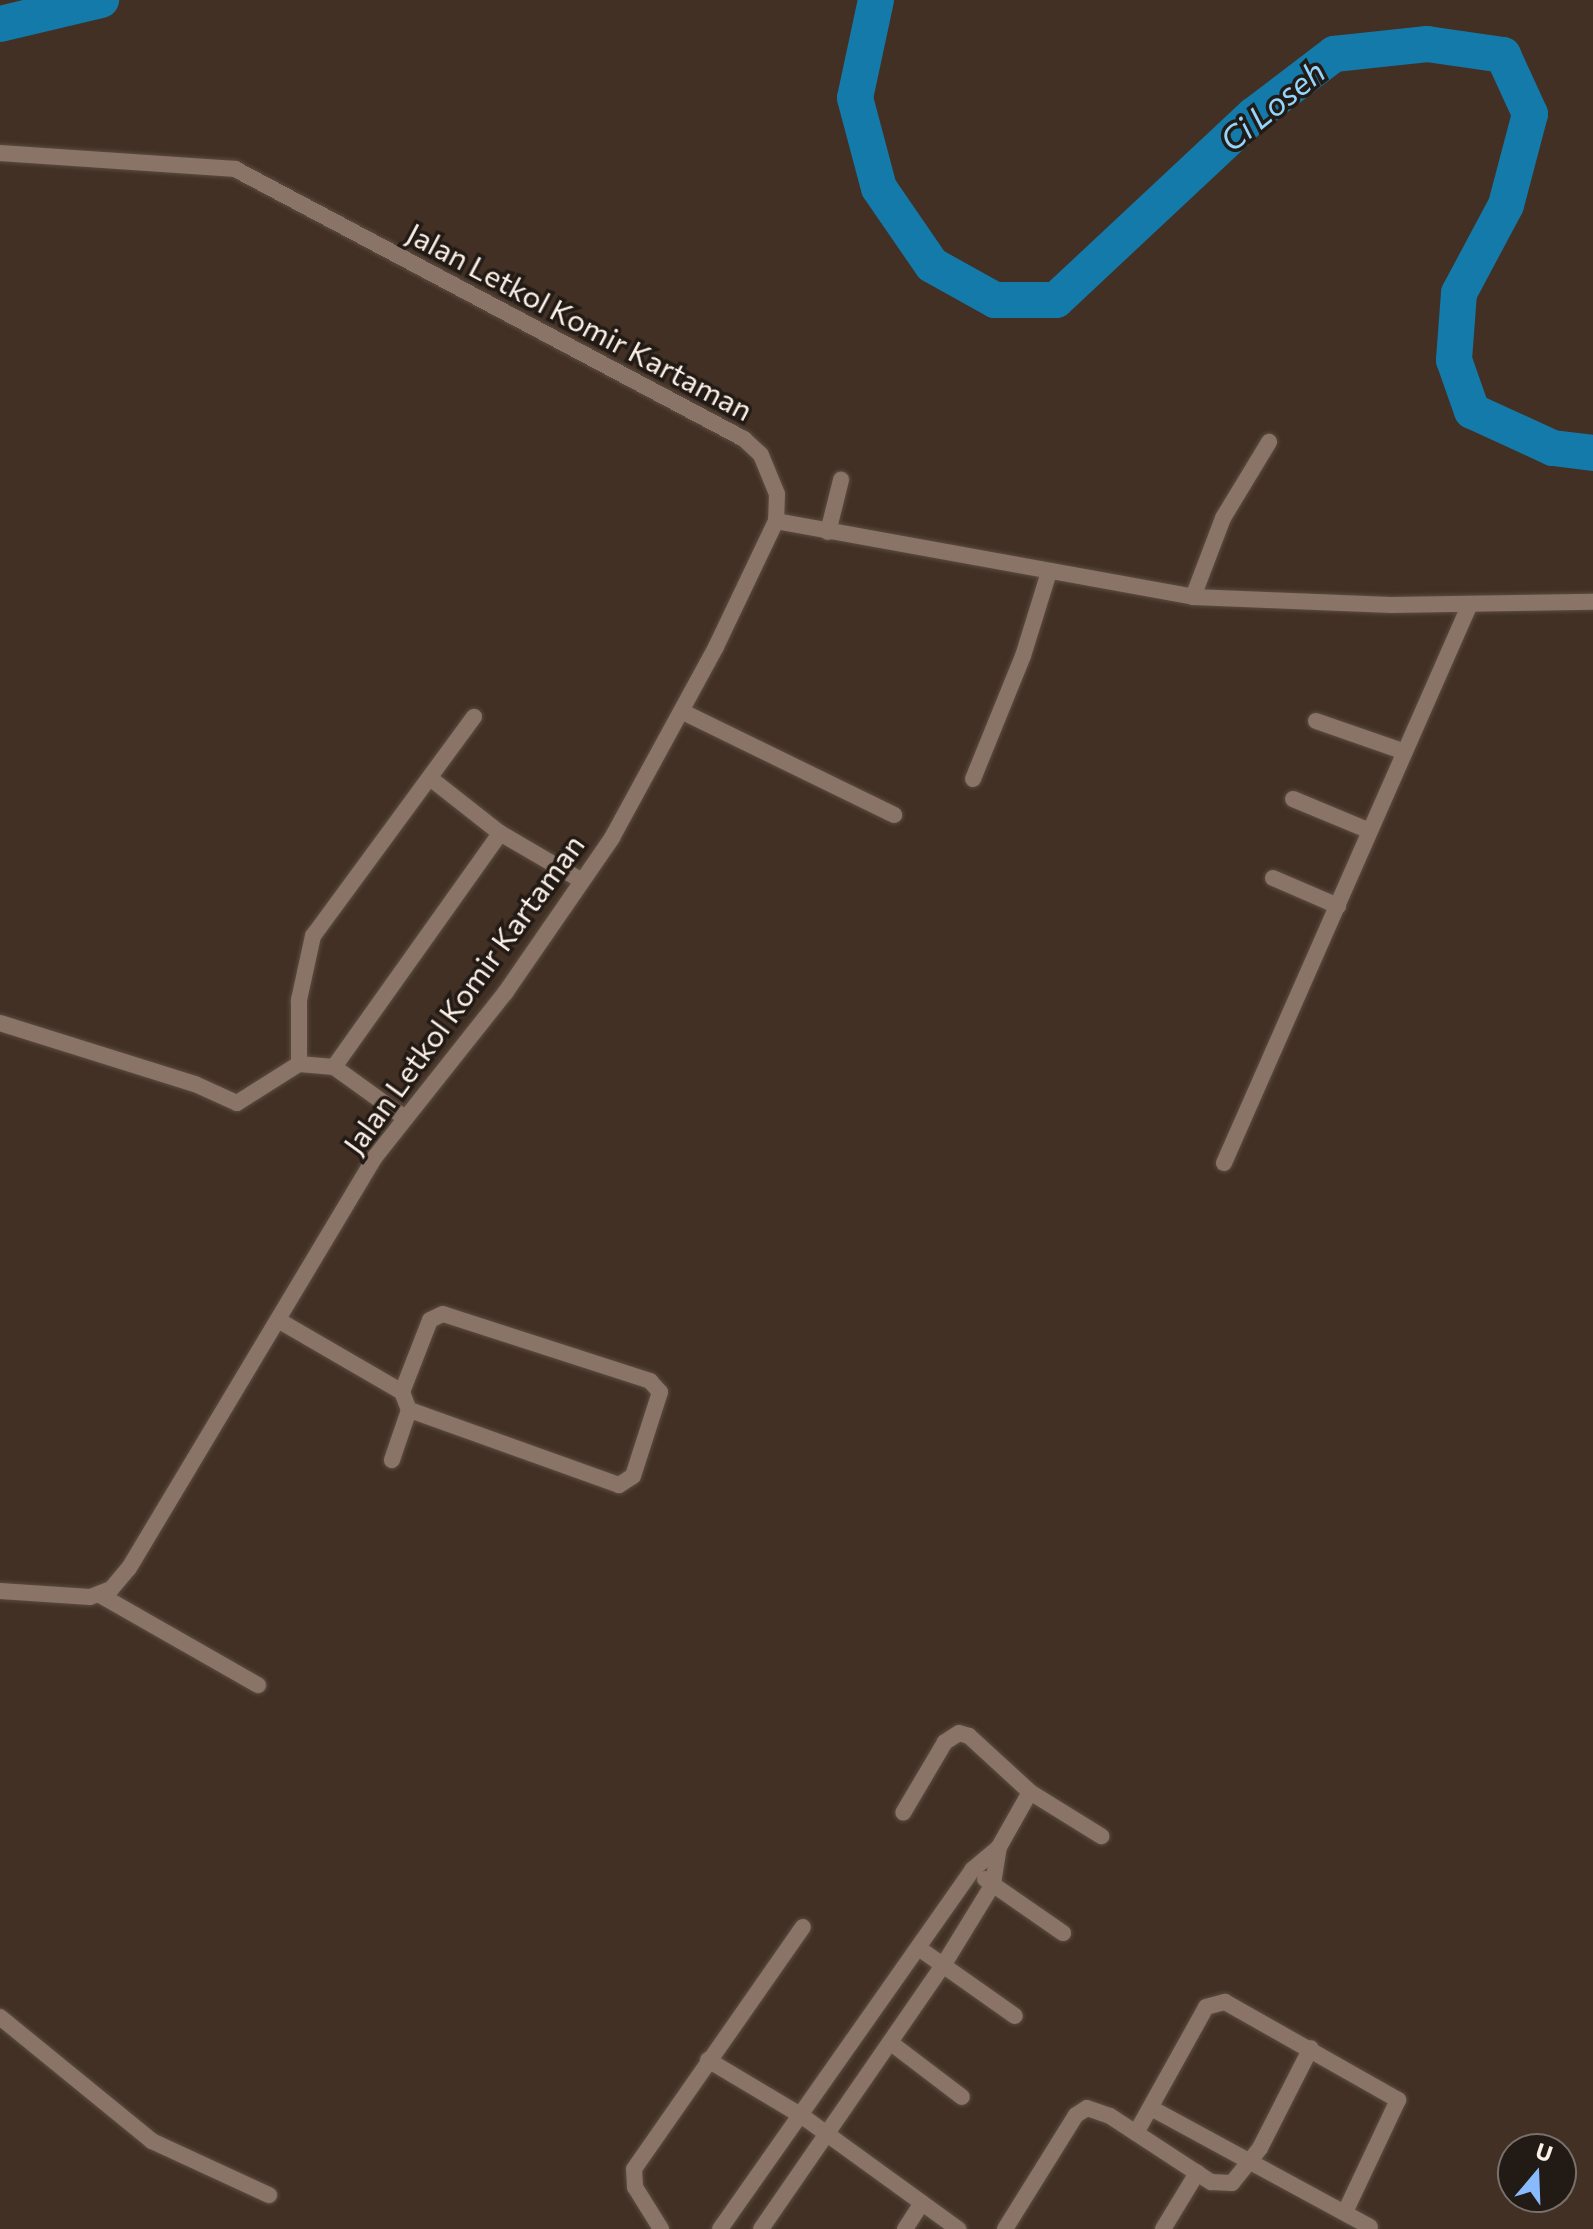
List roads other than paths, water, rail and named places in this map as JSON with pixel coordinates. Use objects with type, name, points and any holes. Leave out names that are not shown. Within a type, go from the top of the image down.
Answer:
[{"type":"street","name":"Jalan Letkol Komir Kartaman","points":[[0,153],[235,169],[744,439],[761,455],[773,481],[776,521],[683,712],[582,881],[505,993],[405,1118],[358,1184],[128,1569],[100,1595]]},
{"type":"street","points":[[1193,597],[1223,518],[1269,442]]},
{"type":"street","points":[[828,532],[841,480]]},
{"type":"street","points":[[776,521],[1193,597],[1470,604],[1593,602]]},
{"type":"street","points":[[973,779],[1023,656],[1049,572]]},
{"type":"street","points":[[1224,1163],[1470,604]]},
{"type":"street","points":[[683,712],[894,815]]},
{"type":"street","points":[[299,1064],[300,990],[313,936],[474,717]]},
{"type":"street","points":[[1316,721],[1405,752]]},
{"type":"street","points":[[430,778],[500,833],[582,881]]},
{"type":"street","points":[[1293,799],[1370,831]]},
{"type":"street","points":[[334,1067],[500,833]]},
{"type":"street","points":[[1273,878],[1338,906]]},
{"type":"street","points":[[0,1023],[195,1084],[237,1103],[299,1064],[334,1067],[405,1118]]},
{"type":"street","points":[[402,1392],[430,1320],[443,1314],[650,1381],[660,1392],[633,1476],[622,1485],[409,1410]]},
{"type":"street","points":[[278,1320],[402,1392],[409,1410],[392,1460]]},
{"type":"street","points":[[0,1591],[82,1599],[100,1595],[258,1685]]},
{"type":"street","points":[[903,1813],[945,1742],[959,1733],[969,1736],[1030,1792],[1101,1836]]},
{"type":"street","points":[[720,2229],[920,1949],[972,1870],[999,1847],[1030,1792]]},
{"type":"street","points":[[761,2229],[829,2136],[944,1964],[993,1884],[999,1847]]},
{"type":"street","points":[[972,1870],[1063,1933]]},
{"type":"street","points":[[661,2229],[635,2187],[633,2171],[803,1927]]},
{"type":"street","points":[[920,1949],[1015,2016]]},
{"type":"street","points":[[1136,2133],[1213,2002],[1249,2013],[1398,2100],[1345,2212]]},
{"type":"street","points":[[0,2017],[152,2141],[269,2195]]},
{"type":"street","points":[[891,2043],[962,2097]]},
{"type":"street","points":[[1005,2229],[1076,2115],[1087,2108],[1136,2133],[1197,2173],[1228,2185],[1248,2164],[1311,2048]]},
{"type":"street","points":[[708,2060],[802,2116],[958,2229]]},
{"type":"street","points":[[1151,2108],[1248,2164],[1370,2227]]},
{"type":"street","points":[[1163,2229],[1197,2173]]},
{"type":"street","points":[[905,2229],[922,2203]]},
{"type":"waterway","name":"Ci Loseh","points":[[0,24],[101,0]]},
{"type":"waterway","name":"Ci Loseh","points":[[876,0],[855,98],[879,188],[932,265],[995,300],[1056,300],[1254,115],[1334,54],[1427,44],[1503,55],[1530,114],[1506,205],[1459,293],[1454,360],[1472,411],[1553,448],[1593,453]]}]
